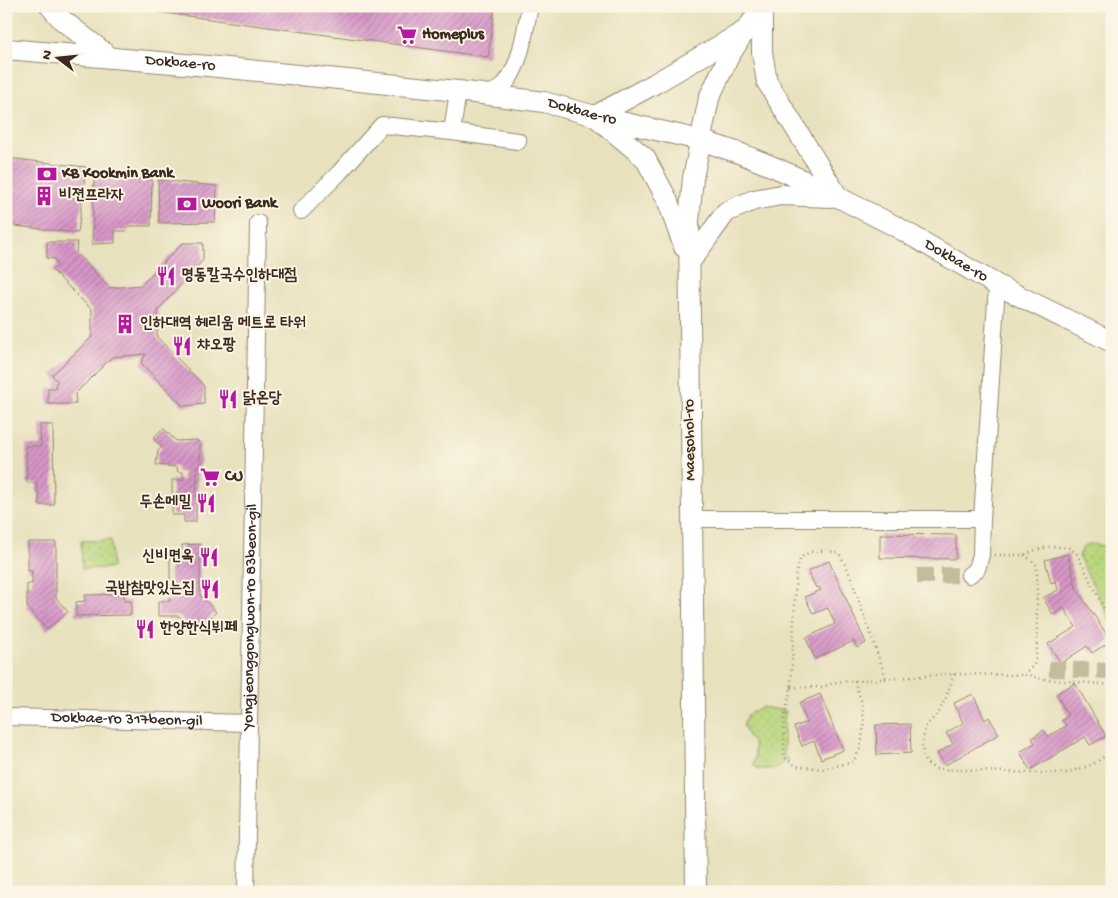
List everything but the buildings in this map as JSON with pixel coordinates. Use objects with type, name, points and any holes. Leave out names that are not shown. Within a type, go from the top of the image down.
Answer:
[{"type":"main road","points":[[50,6],[61,19],[110,58]]},
{"type":"main road","points":[[763,7],[762,52],[767,82],[838,197]]},
{"type":"main road","name":"Maesohol-ro","points":[[696,892],[689,220],[692,187],[709,98],[728,58],[763,7]]},
{"type":"main road","points":[[690,262],[667,199],[645,158],[595,116],[745,31]]},
{"type":"main road","name":"Dokbae-ro","points":[[6,49],[208,66],[458,91],[544,102],[595,116],[700,140],[776,168],[838,197],[895,226],[997,285],[1112,342]]},
{"type":"main road","points":[[690,262],[726,212],[754,200],[782,195],[838,197]]},
{"type":"street","points":[[486,95],[500,88],[510,77],[517,65],[530,6]]},
{"type":"street","points":[[452,132],[458,91]]},
{"type":"street","points":[[301,211],[382,125],[518,141]]},
{"type":"street","name":"Yongjeonggongwon-ro 83beon-gil","points":[[246,892],[258,223]]},
{"type":"street","points":[[968,575],[977,568],[981,555],[997,285]]},
{"type":"street","points":[[692,519],[982,519]]},
{"type":"street","name":"Dokbae-ro 317beon-gil","points":[[6,717],[249,723]]},
{"type":"path","points":[[981,555],[1024,555],[1051,546],[1069,548],[1077,554],[1112,624]]},
{"type":"path","points":[[854,681],[862,703],[864,722],[861,747],[853,762],[823,769],[796,766],[784,756],[784,720],[791,687],[796,576],[800,560],[809,552],[839,553],[848,570],[886,678]]},
{"type":"path","points":[[1024,555],[1037,566],[1036,650],[1034,665],[1024,675]]},
{"type":"path","points":[[954,674],[939,712],[925,727],[922,747],[925,762],[935,769],[1066,773],[1091,765],[1112,752]]},
{"type":"path","points":[[791,687],[822,687],[837,682],[954,674],[1028,675],[1042,679],[1112,685]]},
{"type":"green space","points":[[111,540],[112,568],[82,569],[81,541]]},
{"type":"green space","points":[[1088,544],[1112,546],[1112,624],[1079,557],[1083,547]]},
{"type":"green space","points":[[762,707],[786,711],[784,720],[784,756],[789,760],[774,769],[758,769],[753,764],[755,758],[754,744],[743,725],[748,714]]},
{"type":"tunnel","points":[[917,576],[969,575]]},
{"type":"tunnel","points":[[1049,669],[1112,671]]},
{"type":"place","name":"Homeplus","points":[[407,35]]},
{"type":"place","name":"KB Kookmin Bank","points":[[47,174]]},
{"type":"place","name":"비젼프라자","points":[[44,196]]},
{"type":"place","name":"Woori Bank","points":[[187,204]]},
{"type":"place","name":"명동칼국수인하대점","points":[[166,276]]},
{"type":"place","name":"인하대역 헤리움 메트로 타워","points":[[125,324]]},
{"type":"place","name":"챠오팡","points":[[182,346]]},
{"type":"place","name":"닭온당","points":[[228,399]]},
{"type":"place","name":"CU","points":[[210,477]]},
{"type":"place","name":"두손메밀","points":[[206,503]]},
{"type":"place","name":"신비면옥","points":[[209,557]]},
{"type":"place","name":"국밥참맛있는집","points":[[210,589]]},
{"type":"place","name":"한양한식뷔페","points":[[145,629]]}]
